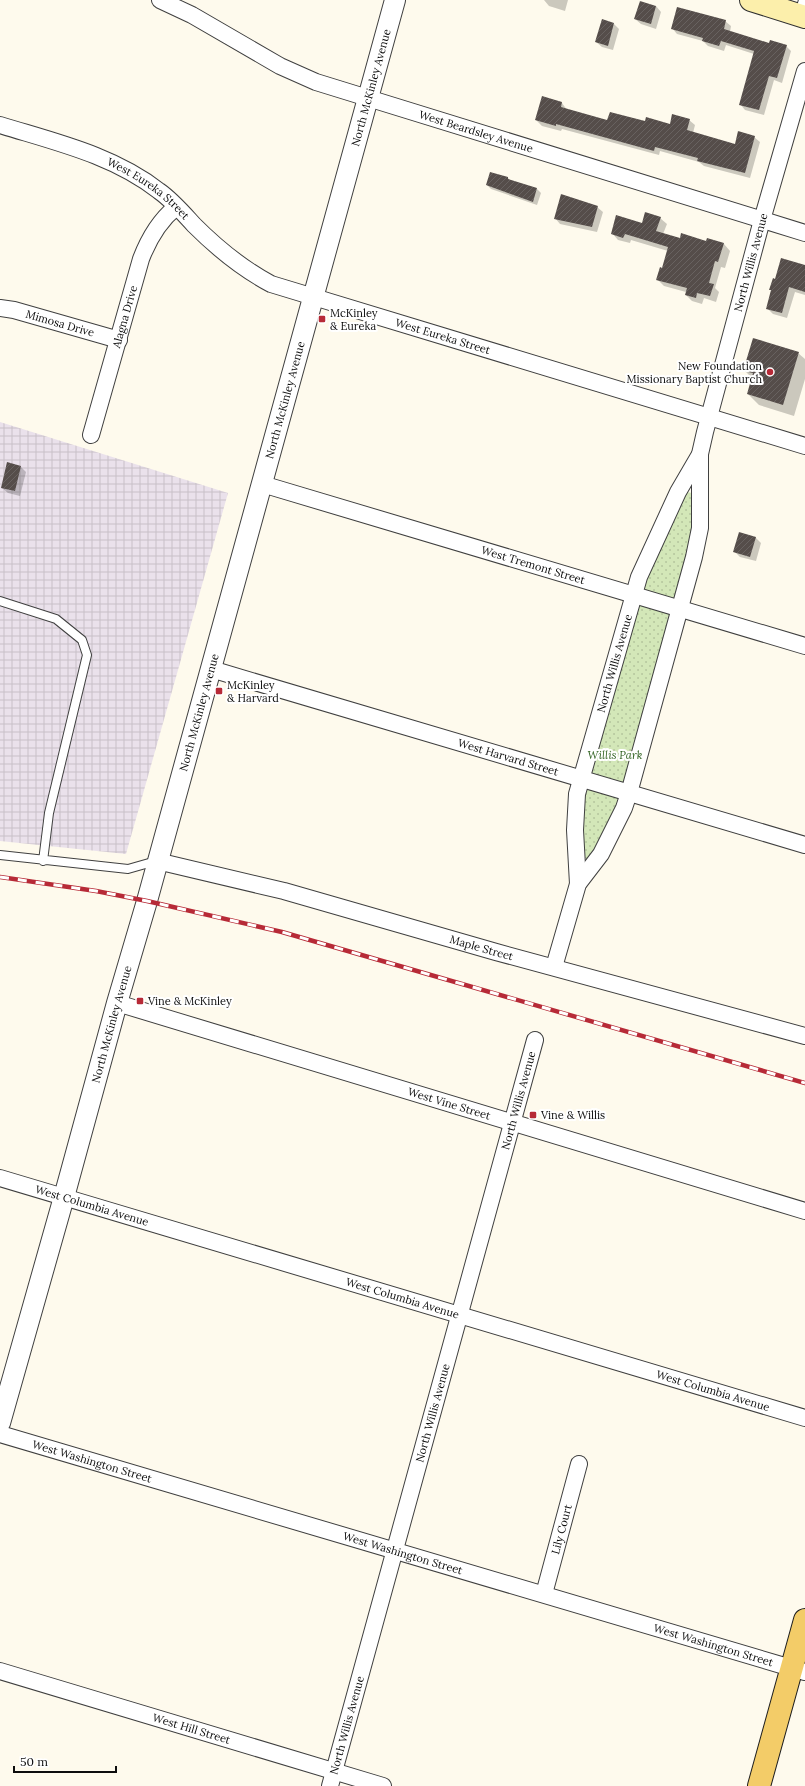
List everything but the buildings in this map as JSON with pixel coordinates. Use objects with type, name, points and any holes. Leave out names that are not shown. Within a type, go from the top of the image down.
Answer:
[{"type":"main road","points":[[751,0],[802,10]]},
{"type":"main road","points":[[759,1786],[798,1670],[805,1620]]},
{"type":"street","name":"West Beardsley Avenue","points":[[160,0],[192,15],[280,66],[316,82],[805,233]]},
{"type":"street","name":"North McKinley Avenue","points":[[0,1423],[211,669],[395,0]]},
{"type":"street","name":"North Willis Avenue","points":[[554,968],[578,884],[601,854],[624,808],[629,793],[694,557],[700,528],[700,454],[709,417],[762,220],[805,71]]},
{"type":"street","name":"West Eureka Street","points":[[0,124],[104,159],[128,171],[158,190],[206,237],[229,257],[251,274],[271,284],[805,446]]},
{"type":"street","name":"Alagna Drive","points":[[91,435],[141,259],[147,243],[160,223],[176,207]]},
{"type":"street","name":"Mimosa Drive","points":[[0,308],[14,310],[119,340]]},
{"type":"street","name":"North Willis Avenue","points":[[578,884],[575,856],[575,812],[577,794],[639,577],[670,511],[700,454]]},
{"type":"street","name":"West Tremont Street","points":[[262,484],[805,646]]},
{"type":"street","name":"West Harvard Street","points":[[211,669],[582,778],[805,846]]},
{"type":"street","name":"Maple Street","points":[[157,861],[284,891],[554,968],[805,1036]]},
{"type":"street","name":"West Vine Street","points":[[117,1003],[805,1211]]},
{"type":"street","name":"North Willis Avenue","points":[[332,1779],[535,1040]]},
{"type":"street","name":"West Columbia Avenue","points":[[0,1178],[805,1418]]},
{"type":"street","name":"West Washington Street","points":[[0,1434],[798,1670]]},
{"type":"street","name":"Lily Court","points":[[544,1594],[579,1464]]},
{"type":"street","name":"West Hill Street","points":[[0,1672],[332,1779],[383,1786]]},
{"type":"lane","points":[[0,601],[56,619],[82,640],[87,655],[49,813],[43,861]]},
{"type":"lane","points":[[0,855],[43,861],[128,869],[157,861]]},
{"type":"shaded area","points":[[0,422],[228,493],[126,854],[0,841]]},
{"type":"green space","name":"Willis Park","points":[[687,492],[692,493],[694,526],[617,811],[590,859],[586,859],[583,854],[583,805],[594,757],[640,593],[684,494]]},
{"type":"railway","points":[[0,877],[96,891],[147,901],[282,932],[805,1083]]},
{"type":"place","name":"McKinley & Eureka","points":[[322,319]]},
{"type":"place","name":"New Foundation Missionary Baptist Church","points":[[770,372]]},
{"type":"place","name":"McKinley & Harvard","points":[[219,691]]},
{"type":"place","name":"Vine & McKinley","points":[[140,1001]]},
{"type":"place","name":"Vine & Willis","points":[[533,1115]]}]
